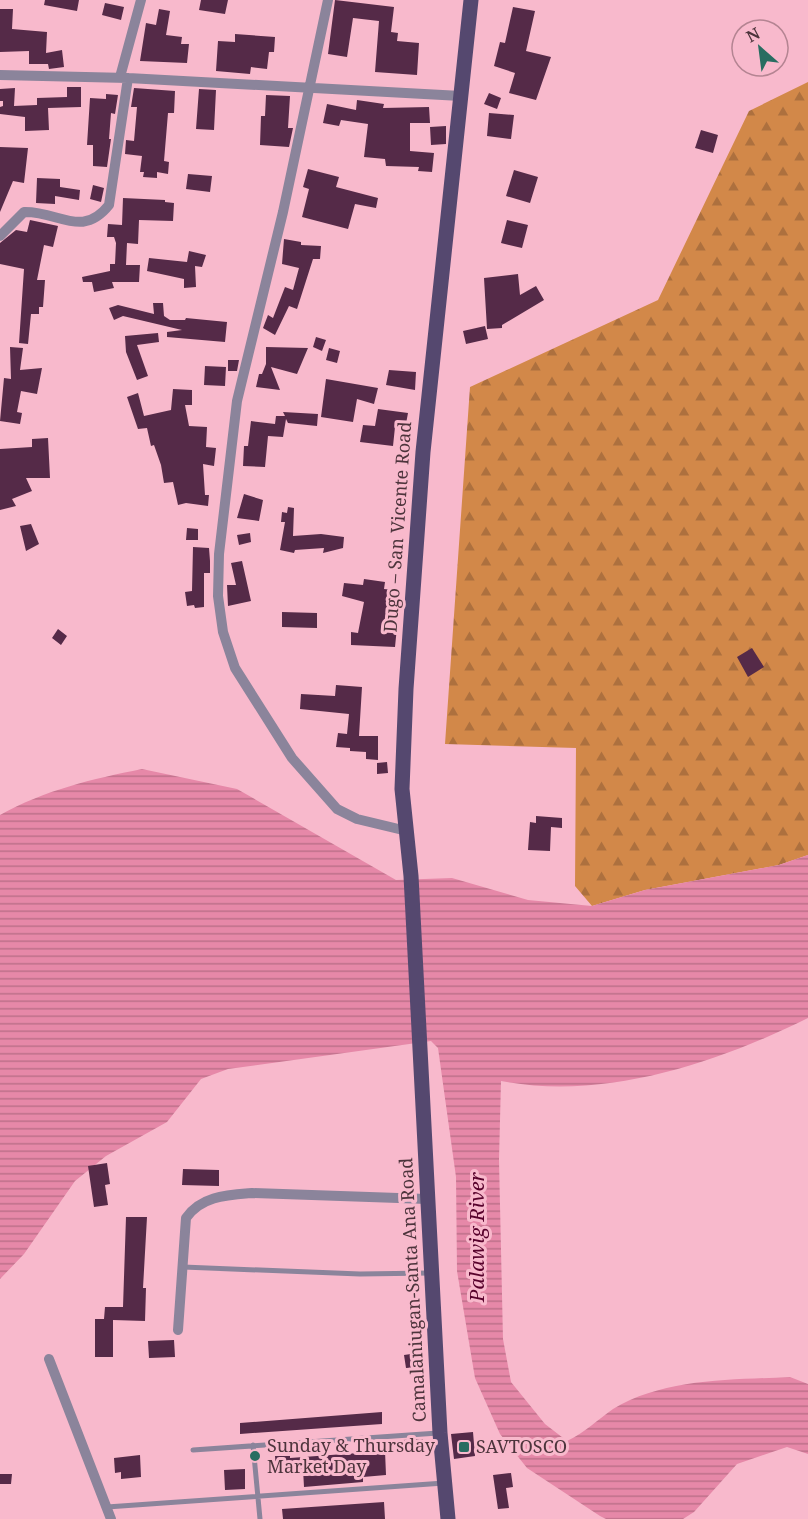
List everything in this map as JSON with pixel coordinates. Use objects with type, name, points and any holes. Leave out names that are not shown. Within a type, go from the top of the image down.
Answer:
[{"type":"main road","name":"Dugo – San Vicente Road","points":[[419,1059],[411,876],[402,789],[406,689],[423,452],[471,0]]},
{"type":"main road","name":"Camalaniugan-Santa Ana Road","points":[[419,1059],[440,1433],[448,1519]]},
{"type":"street","points":[[0,236],[24,212],[36,212],[81,224],[99,218],[109,206],[114,187],[124,77],[141,0]]},
{"type":"street","points":[[328,0],[310,88],[237,401],[219,555],[218,596],[222,623],[235,668],[264,718],[318,790],[337,809],[357,819],[407,831]]},
{"type":"street","points":[[0,75],[124,77],[461,96]]},
{"type":"street","points":[[178,1330],[186,1218],[193,1208],[204,1201],[225,1195],[298,1193],[427,1199]]},
{"type":"street","points":[[50,1359],[111,1519]]},
{"type":"lane","points":[[183,1267],[360,1274],[432,1273]]},
{"type":"lane","points":[[193,1450],[440,1433]]},
{"type":"lane","points":[[253,1445],[260,1519]]},
{"type":"lane","points":[[106,1507],[445,1483]]},
{"type":"green space","points":[[808,82],[808,855],[779,865],[645,890],[592,906],[575,886],[576,748],[445,744],[470,387],[658,300],[749,111]]},
{"type":"water","name":"Palawig River","points":[[142,769],[237,789],[396,880],[452,878],[528,900],[592,906],[645,890],[779,865],[808,855],[808,1018],[736,1050],[659,1074],[619,1082],[580,1086],[540,1086],[501,1081],[499,1160],[503,1339],[511,1382],[545,1424],[567,1441],[586,1430],[613,1409],[654,1391],[699,1382],[790,1377],[808,1384],[808,1454],[787,1447],[737,1464],[694,1512],[683,1519],[606,1519],[527,1468],[500,1434],[475,1378],[457,1271],[456,1177],[438,1048],[431,1041],[228,1069],[201,1079],[167,1122],[106,1156],[75,1181],[24,1254],[0,1279],[0,815],[69,786]]},
{"type":"building","points":[[45,0],[79,0],[77,11],[44,5]]},
{"type":"building","points":[[201,0],[228,0],[225,14],[199,10]]},
{"type":"building","points":[[335,0],[394,7],[391,32],[398,33],[397,41],[419,43],[417,75],[375,72],[379,21],[353,18],[347,57],[328,54]]},
{"type":"building","points":[[105,3],[124,7],[121,20],[102,15]]},
{"type":"building","points":[[513,7],[535,11],[526,51],[551,57],[536,100],[509,93],[515,73],[494,66],[500,42],[505,43]]},
{"type":"building","points":[[0,9],[13,9],[12,29],[47,32],[46,53],[62,50],[64,67],[49,69],[48,64],[29,64],[29,51],[0,52]]},
{"type":"building","points":[[159,9],[170,11],[166,35],[182,37],[181,44],[189,44],[187,63],[140,61],[146,23],[156,25]]},
{"type":"building","points":[[235,34],[275,37],[274,52],[269,52],[267,69],[251,67],[250,74],[216,71],[218,41],[235,42]]},
{"type":"building","points":[[67,87],[81,87],[81,107],[48,108],[49,130],[25,131],[25,117],[0,114],[3,101],[0,101],[0,89],[15,88],[14,106],[37,105],[37,98],[67,97]]},
{"type":"building","points":[[134,88],[175,91],[174,113],[168,113],[164,161],[169,162],[168,174],[157,172],[157,178],[143,177],[144,172],[140,172],[142,156],[125,154],[126,140],[134,141],[137,107],[131,107]]},
{"type":"building","points":[[199,89],[216,90],[214,130],[196,129]]},
{"type":"building","points":[[489,93],[501,98],[497,109],[484,104]]},
{"type":"building","points":[[106,94],[118,95],[115,114],[111,113],[109,139],[111,139],[107,167],[93,166],[93,145],[87,145],[90,98],[106,99]]},
{"type":"building","points":[[266,95],[290,96],[288,128],[293,128],[289,147],[260,145],[261,116],[265,116]]},
{"type":"building","points":[[357,100],[384,104],[383,108],[429,107],[430,123],[410,123],[410,151],[434,153],[432,172],[418,171],[419,167],[386,166],[385,159],[364,157],[368,124],[341,120],[339,126],[323,123],[327,104],[356,110]]},
{"type":"building","points":[[489,113],[514,115],[511,139],[487,136]]},
{"type":"building","points":[[446,126],[446,144],[431,145],[430,127]]},
{"type":"building","points":[[701,130],[718,135],[713,153],[695,148]]},
{"type":"building","points":[[0,147],[28,148],[24,183],[13,181],[0,212]]},
{"type":"building","points":[[308,169],[339,177],[336,187],[378,198],[376,208],[355,204],[348,229],[302,217],[309,189],[303,187]]},
{"type":"building","points":[[514,170],[538,177],[530,203],[506,196]]},
{"type":"building","points":[[188,174],[212,176],[210,192],[186,189]]},
{"type":"building","points":[[37,178],[60,179],[60,187],[80,190],[79,200],[55,196],[55,204],[36,203]]},
{"type":"building","points":[[93,185],[104,188],[101,202],[90,199]]},
{"type":"building","points":[[123,198],[165,200],[165,202],[174,203],[173,221],[139,220],[138,244],[127,243],[126,265],[140,265],[139,282],[112,282],[114,288],[94,292],[92,282],[83,282],[82,277],[110,271],[110,264],[115,264],[116,243],[114,237],[107,237],[108,224],[122,225]]},
{"type":"building","points":[[30,220],[58,226],[53,247],[44,245],[37,280],[45,280],[43,307],[39,307],[39,314],[31,314],[28,344],[19,343],[24,269],[0,264],[0,243],[16,230],[27,232]]},
{"type":"building","points":[[507,220],[528,225],[522,248],[501,243]]},
{"type":"building","points":[[284,239],[301,242],[301,245],[321,246],[320,259],[313,259],[297,309],[289,306],[275,335],[263,328],[268,315],[273,318],[285,287],[293,290],[299,268],[282,264]]},
{"type":"building","points":[[189,251],[206,255],[202,267],[195,266],[196,287],[184,288],[184,279],[147,271],[149,258],[187,262]]},
{"type":"building","points":[[518,274],[520,295],[536,286],[544,300],[502,325],[502,328],[487,329],[484,278]]},
{"type":"building","points":[[153,303],[163,303],[164,316],[170,320],[185,320],[186,318],[227,322],[225,342],[167,337],[167,332],[182,330],[123,316],[114,320],[109,308],[118,305],[154,314]]},
{"type":"building","points":[[485,326],[488,339],[466,344],[463,331]]},
{"type":"building","points":[[158,333],[159,342],[137,345],[148,376],[137,380],[126,352],[125,336]]},
{"type":"building","points":[[316,337],[326,340],[322,351],[313,347]]},
{"type":"building","points":[[10,347],[23,348],[20,370],[42,368],[37,394],[21,391],[17,412],[22,413],[20,424],[0,421],[4,378],[11,379]]},
{"type":"building","points":[[266,347],[308,348],[297,374],[271,367],[280,390],[256,387],[259,374],[262,374],[266,364]]},
{"type":"building","points":[[329,348],[340,351],[337,363],[326,360]]},
{"type":"building","points":[[228,360],[239,360],[237,371],[228,371]]},
{"type":"building","points":[[205,366],[226,367],[225,386],[204,385]]},
{"type":"building","points":[[389,370],[416,372],[415,390],[386,385]]},
{"type":"building","points":[[326,379],[378,388],[374,404],[357,399],[353,422],[321,417]]},
{"type":"building","points":[[173,389],[192,390],[192,405],[185,405],[189,426],[207,427],[206,447],[216,448],[214,466],[203,464],[205,495],[209,495],[208,506],[186,503],[178,505],[173,482],[164,483],[161,465],[154,445],[151,446],[147,428],[138,429],[127,397],[138,393],[144,416],[171,410]]},
{"type":"building","points":[[378,409],[408,413],[405,429],[395,427],[393,446],[360,442],[363,425],[375,426]]},
{"type":"building","points":[[283,412],[318,414],[317,426],[288,423],[286,419],[283,437],[268,436],[265,467],[243,466],[244,446],[248,446],[251,421],[275,424],[276,416],[285,416]]},
{"type":"building","points":[[48,438],[50,478],[26,478],[32,491],[12,499],[16,506],[0,510],[0,449],[32,447],[32,439]]},
{"type":"building","points":[[244,494],[263,500],[259,521],[237,518]]},
{"type":"building","points":[[288,507],[294,508],[293,536],[321,534],[344,537],[343,548],[323,553],[324,548],[295,550],[294,553],[280,550],[285,522],[281,522],[282,512],[287,513]]},
{"type":"building","points":[[31,524],[39,544],[26,551],[20,526]]},
{"type":"building","points":[[187,528],[198,529],[198,540],[186,540]]},
{"type":"building","points":[[250,533],[251,542],[239,545],[237,535]]},
{"type":"building","points":[[193,547],[209,548],[210,561],[210,573],[204,573],[204,607],[195,608],[194,605],[187,606],[185,592],[192,591]]},
{"type":"building","points":[[242,561],[251,601],[228,606],[227,585],[236,585],[231,563]]},
{"type":"building","points":[[364,579],[385,582],[384,589],[394,590],[386,626],[397,627],[395,647],[351,645],[351,632],[358,633],[364,602],[342,596],[344,583],[363,585]]},
{"type":"building","points":[[282,612],[317,613],[317,628],[282,627]]},
{"type":"building","points":[[58,629],[67,636],[61,645],[52,638]]},
{"type":"building","points":[[752,648],[764,667],[748,677],[737,657]]},
{"type":"building","points":[[336,685],[362,687],[359,736],[378,736],[378,760],[366,759],[366,752],[336,747],[338,733],[347,734],[349,714],[300,709],[301,694],[335,696]]},
{"type":"building","points":[[387,762],[388,773],[377,774],[377,763]]},
{"type":"building","points":[[536,816],[562,818],[562,828],[551,827],[550,851],[528,850],[530,822],[536,823]]},
{"type":"building","points":[[107,1163],[110,1184],[105,1185],[108,1205],[94,1207],[88,1166]]},
{"type":"building","points":[[183,1169],[219,1170],[219,1186],[182,1185]]},
{"type":"building","points":[[126,1217],[147,1217],[143,1288],[146,1288],[145,1321],[113,1320],[113,1357],[95,1357],[95,1319],[104,1319],[105,1307],[123,1307]]},
{"type":"building","points":[[174,1340],[175,1357],[149,1358],[148,1341]]},
{"type":"building","points":[[418,1353],[420,1367],[406,1368],[404,1355]]},
{"type":"building","points":[[382,1412],[382,1424],[240,1434],[240,1423]]},
{"type":"building","points":[[473,1432],[475,1456],[454,1459],[451,1434]]},
{"type":"building","points":[[423,1439],[424,1451],[404,1453],[403,1440]]},
{"type":"building","points":[[385,1451],[386,1475],[363,1477],[363,1482],[304,1487],[303,1469],[276,1470],[275,1456],[290,1456],[290,1458]]},
{"type":"building","points":[[140,1455],[141,1477],[121,1479],[121,1472],[115,1473],[114,1458]]},
{"type":"building","points":[[245,1469],[245,1489],[225,1490],[224,1470]]},
{"type":"building","points":[[511,1473],[513,1487],[506,1488],[509,1508],[498,1509],[493,1475]]},
{"type":"building","points":[[0,1474],[12,1474],[11,1484],[0,1484]]},
{"type":"building","points":[[384,1502],[385,1519],[283,1519],[282,1509]]},
{"type":"place","name":"SAVTOSCO","points":[[464,1447]]},
{"type":"place","name":"Sunday & Thursday Market Day","points":[[255,1456]]}]
